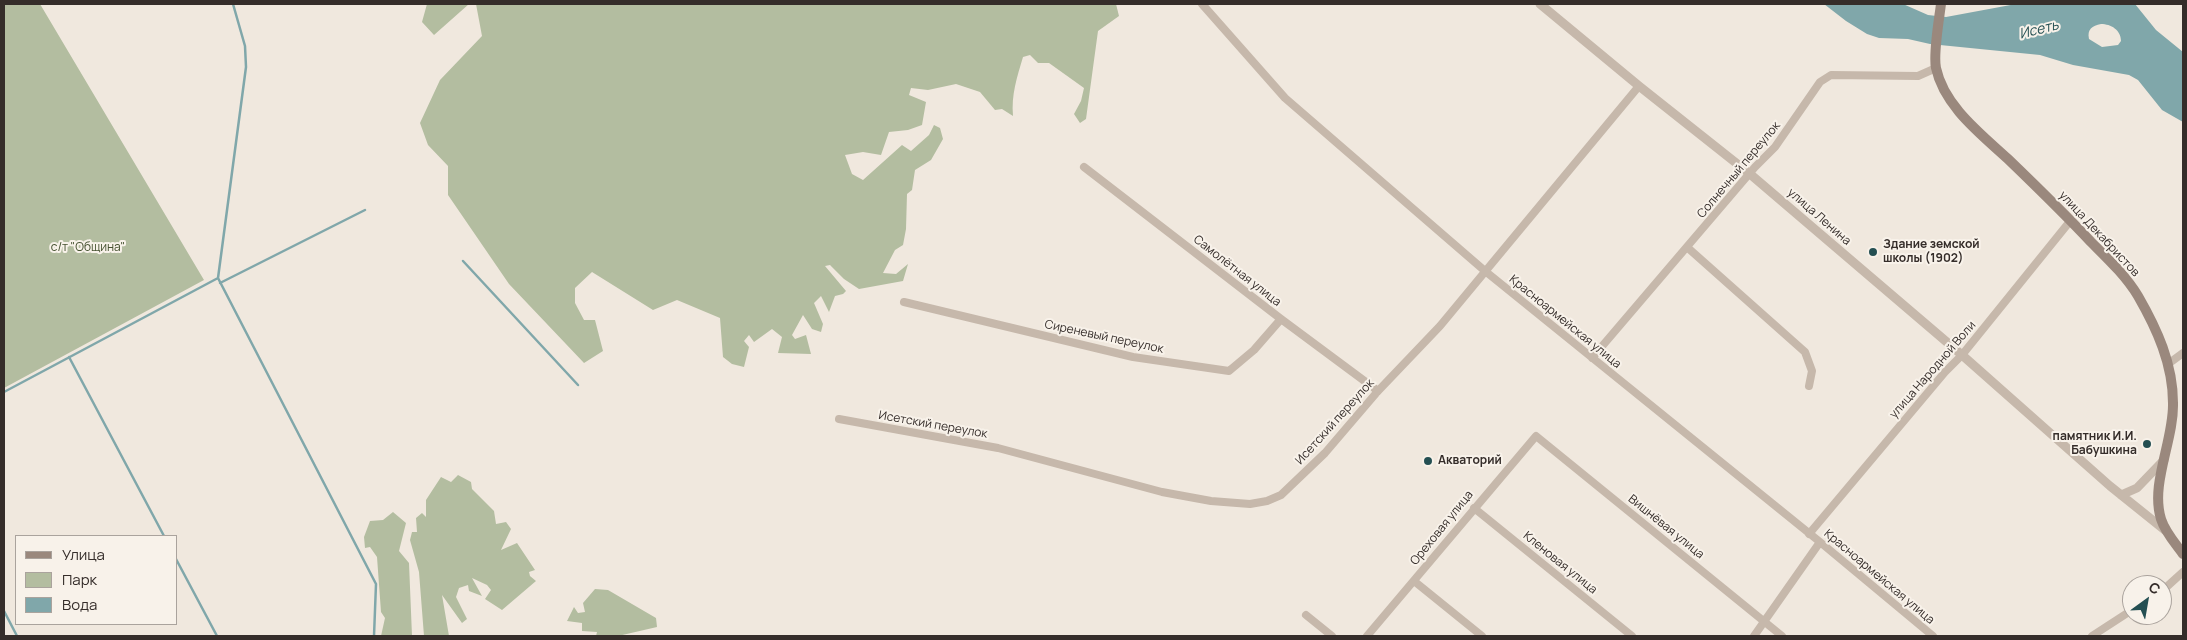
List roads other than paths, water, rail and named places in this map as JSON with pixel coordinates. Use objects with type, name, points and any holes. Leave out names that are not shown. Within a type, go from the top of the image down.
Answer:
[{"type":"main road","points":[[1936,64],[1941,4]]},
{"type":"main road","name":"улица Декабристов","points":[[1936,64],[1948,97],[1974,127],[2071,220],[2119,270],[2137,295],[2160,339],[2168,364],[2173,403],[2158,505],[2160,518],[2166,531]]},
{"type":"main road","points":[[2166,531],[2183,554]]},
{"type":"street","name":"Красноармейская улица","points":[[1202,4],[1285,98],[1485,271],[1820,542],[1933,636]]},
{"type":"street","name":"улица Ленина","points":[[1540,4],[1750,174],[1962,355],[2121,495],[2166,531]]},
{"type":"street","name":"Солнечный переулок","points":[[1592,358],[1775,147],[1820,82],[1831,75],[1918,76],[1936,64]]},
{"type":"street","name":"Исетский переулок","points":[[839,420],[998,448],[1162,492],[1211,501],[1250,504],[1268,501],[1281,495],[1325,453],[1378,391],[1440,326],[1639,86]]},
{"type":"street","name":"Самолётная улица","points":[[1084,167],[1281,320],[1378,391]]},
{"type":"street","name":"улица Народной Воли","points":[[1810,534],[1938,380],[1962,355],[2071,220]]},
{"type":"street","points":[[1688,248],[1805,352],[1812,371],[1809,386]]},
{"type":"street","name":"Сиреневый переулок","points":[[904,302],[1133,357],[1229,371],[1254,350],[1281,320]]},
{"type":"street","points":[[2168,364],[2183,353]]},
{"type":"street","name":"Ореховая улица","points":[[1367,636],[1536,436]]},
{"type":"street","name":"Вишнёвая улица","points":[[1536,436],[1782,636]]},
{"type":"street","points":[[2121,495],[2138,488],[2165,459]]},
{"type":"street","name":"Кленовая улица","points":[[1474,508],[1632,636]]},
{"type":"street","points":[[1754,636],[1820,542]]},
{"type":"street","points":[[2172,582],[2183,572]]},
{"type":"street","points":[[1414,581],[1482,636]]},
{"type":"street","points":[[1306,615],[1332,636]]},
{"type":"street","points":[[2092,636],[2122,616]]},
{"type":"water","name":"Исеть","points":[[1824,4],[1903,4],[1928,15],[1946,17],[2016,4],[2135,4],[2156,30],[2183,52],[2183,122],[2162,110],[2138,80],[2129,75],[2073,65],[2040,55],[1930,44],[1908,39],[1879,38],[1867,34]],"holes":[[[2105,24],[2115,28],[2121,37],[2118,45],[2102,47],[2089,39],[2091,28]]]},
{"type":"waterway","points":[[233,4],[245,46],[246,67],[218,278],[376,584],[374,636]]},
{"type":"waterway","points":[[220,283],[365,210]]},
{"type":"waterway","points":[[463,261],[578,385]]},
{"type":"waterway","points":[[4,392],[218,278]]},
{"type":"waterway","points":[[69,357],[163,535]]},
{"type":"waterway","points":[[178,563],[217,636]]},
{"type":"waterway","points":[[4,611],[17,636]]},
{"type":"place","name":"Здание земской школы (1902)","points":[[1873,252]]},
{"type":"place","name":"памятник И.И. Бабушкина","points":[[2147,444]]},
{"type":"place","name":"Акваторий","points":[[1428,461]]},
{"type":"park label","name":"с/т \"Община\"","points":[[88,248]]}]
